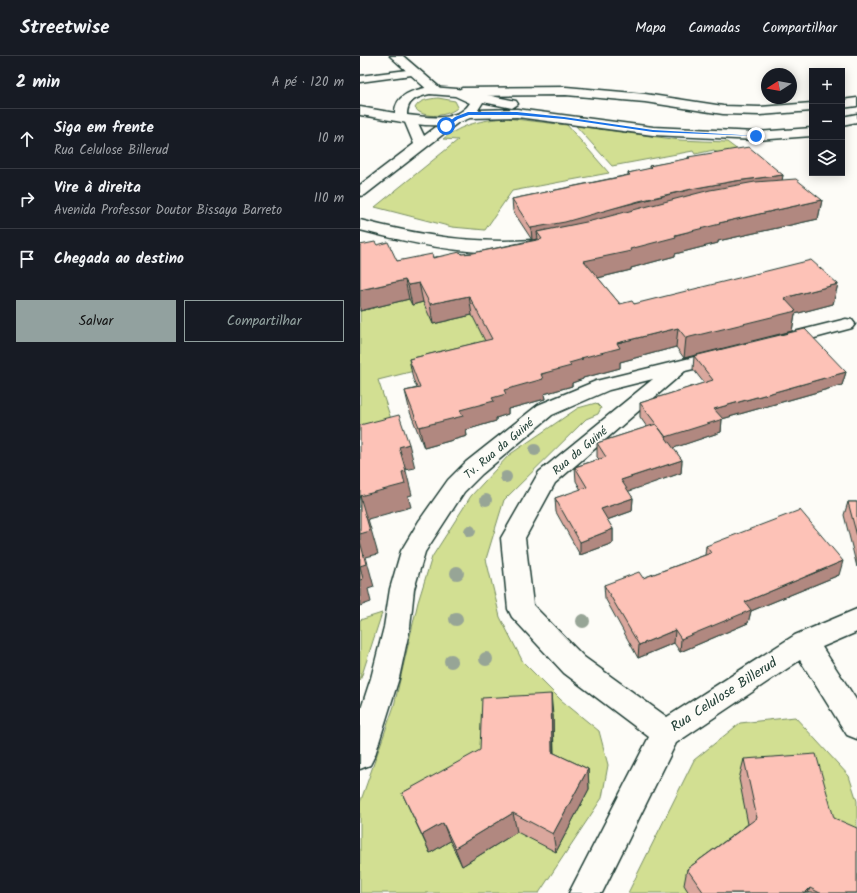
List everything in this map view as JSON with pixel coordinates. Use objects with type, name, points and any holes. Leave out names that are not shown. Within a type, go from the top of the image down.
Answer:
[{"type":"street","points":[[396,56],[435,90]]},
{"type":"street","points":[[388,99],[409,97],[435,90],[467,94],[524,106],[657,122],[753,128],[809,124]]},
{"type":"street","points":[[467,94],[566,91],[645,98],[723,110],[760,111],[809,107]]},
{"type":"street","points":[[360,192],[421,144],[475,108],[477,102],[467,94]]},
{"type":"street","points":[[409,97],[401,102],[399,109],[421,144]]},
{"type":"street","points":[[360,102],[374,100]]},
{"type":"street","points":[[845,104],[857,102]]},
{"type":"street","points":[[360,111],[406,118],[441,121],[462,116],[517,114],[661,131],[756,136],[809,132]]},
{"type":"street","points":[[845,120],[857,118]]},
{"type":"street","points":[[845,130],[857,128]]},
{"type":"street","points":[[360,226],[427,242],[450,245],[487,247],[544,244]]},
{"type":"street","points":[[763,346],[846,324]]},
{"type":"street","name":"Rua da Guiné","points":[[666,733],[574,665],[521,609],[513,538],[547,478],[680,367],[740,351]]},
{"type":"street","name":"Tv. Rua da Guiné","points":[[360,755],[385,678],[397,627],[402,589],[413,551],[427,527],[456,486],[474,468],[545,410],[603,385],[680,367]]},
{"type":"street","name":"Rua Celulose Billerud","points":[[585,893],[666,733],[804,642],[857,620]]},
{"type":"street","points":[[804,642],[857,726]]},
{"type":"lane","points":[[360,79],[415,72]]},
{"type":"green space","points":[[438,98],[455,101],[458,107],[449,113],[436,115],[424,114],[415,108],[419,103],[428,99]]},
{"type":"green space","points":[[506,118],[567,125],[609,173],[512,191],[485,230],[452,227],[375,207],[458,140],[443,139],[450,134],[465,126],[489,120]]},
{"type":"green space","points":[[576,126],[680,140],[727,142],[739,151],[720,155],[714,150],[695,154],[693,151],[612,166]]},
{"type":"green space","points":[[394,291],[423,302],[469,315],[612,300],[462,359],[378,380],[391,419],[360,432],[360,311],[380,306]]},
{"type":"green space","points":[[596,403],[601,408],[598,414],[586,419],[504,500],[486,559],[500,617],[523,662],[561,700],[599,731],[608,765],[602,798],[539,893],[360,893],[360,803],[394,706],[418,602],[432,557],[471,496],[509,455],[578,408]]},
{"type":"green space","points":[[382,613],[360,681],[360,620]]},
{"type":"green space","points":[[795,717],[849,776],[857,801],[857,893],[628,893],[694,760],[740,723]]},
{"type":"building","points":[[749,147],[783,175],[696,188],[639,201],[565,222],[531,228],[512,199],[630,175],[628,173],[651,168],[649,166],[690,158],[688,157]]},
{"type":"building","points":[[796,179],[822,200],[719,223],[720,224],[675,235],[676,237],[630,249],[631,251],[584,261],[620,304],[632,301],[634,304],[811,260],[838,284],[784,298],[796,311],[686,338],[678,328],[617,343],[620,348],[581,358],[583,359],[569,363],[571,366],[541,374],[543,379],[504,390],[506,394],[492,398],[494,401],[460,410],[463,416],[419,427],[405,391],[420,388],[409,359],[492,339],[469,296],[430,304],[419,283],[408,285],[405,280],[360,290],[360,245],[375,242],[377,245],[388,242],[397,261],[432,254],[433,258],[460,252],[462,254],[473,253],[542,239],[537,232],[591,221],[710,190],[755,182]]},
{"type":"building","points":[[805,329],[846,372],[714,409],[723,419],[666,437],[640,403],[713,380],[694,356]]},
{"type":"building","points":[[399,415],[409,444],[399,447],[406,471],[402,472],[405,484],[360,496],[360,425]]},
{"type":"building","points":[[656,424],[682,460],[621,480],[633,498],[601,509],[613,529],[580,542],[555,498],[587,487],[575,467],[606,457],[597,443]]},
{"type":"building","points":[[360,496],[370,531],[360,534]]},
{"type":"building","points":[[848,502],[857,502],[857,536]]},
{"type":"building","points":[[800,510],[843,561],[745,602],[751,610],[681,639],[675,630],[639,645],[604,585],[639,572],[643,578],[711,553],[706,546]]},
{"type":"building","points":[[360,541],[366,564],[360,566]]},
{"type":"building","points":[[360,566],[363,579],[360,580]]},
{"type":"building","points":[[551,694],[552,752],[588,769],[553,834],[513,813],[455,848],[443,823],[422,835],[402,793],[480,750],[482,698]]},
{"type":"building","points":[[816,754],[834,818],[857,828],[857,893],[820,893],[810,888],[805,893],[704,893],[687,869],[757,818],[744,759]]},
{"type":"route","points":[[446,126],[456,118],[468,114],[517,114],[564,118],[653,131],[756,136]]}]
